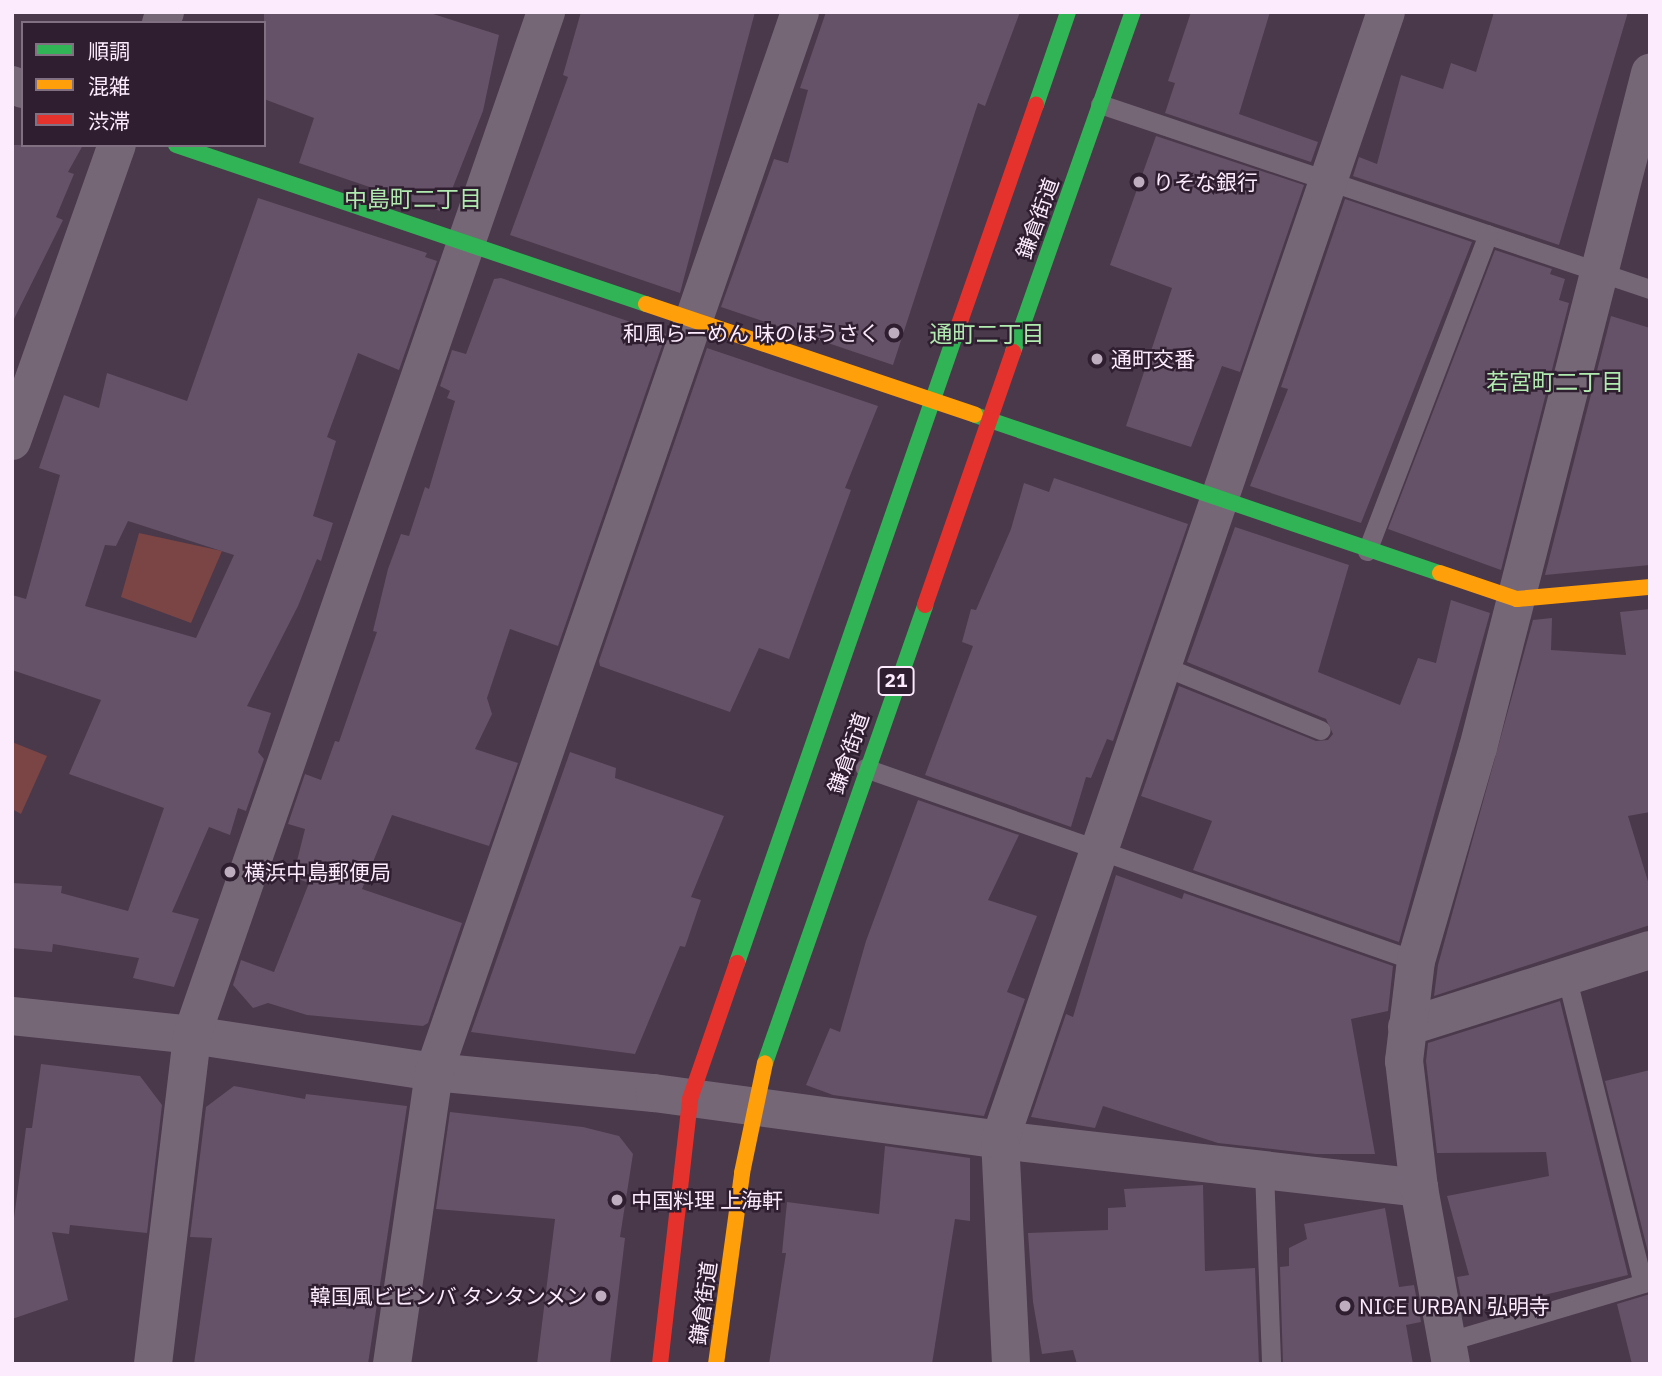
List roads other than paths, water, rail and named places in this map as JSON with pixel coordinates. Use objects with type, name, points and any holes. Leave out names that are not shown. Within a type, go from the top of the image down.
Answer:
[{"type":"main road","name":"鎌倉街道","points":[[660,1364],[690,1100],[1068,12]]},
{"type":"main road","name":"鎌倉街道","points":[[716,1364],[753,1107],[766,1056],[865,768],[1133,12]]},
{"type":"main road","points":[[182,147],[695,322],[932,398],[1367,551],[1517,598],[1650,587]]},
{"type":"street","points":[[153,1364],[192,1035],[546,12]]},
{"type":"street","points":[[392,1364],[434,1072],[800,12]]},
{"type":"street","points":[[1011,1364],[1000,1140],[1220,499],[1326,178],[1386,12]]},
{"type":"street","points":[[1449,1353],[1419,1188],[1404,1061],[1416,961],[1517,598],[1650,73]]},
{"type":"street","points":[[12,441],[116,147]]},
{"type":"street","points":[[1407,1027],[1650,950]]},
{"type":"street","points":[[12,1016],[192,1035],[434,1072],[753,1107],[1000,1140],[1419,1188]]},
{"type":"lane","points":[[1100,104],[1650,289]]},
{"type":"lane","points":[[1367,551],[1488,234]]},
{"type":"lane","points":[[1163,666],[1321,730]]},
{"type":"lane","points":[[865,768],[1099,853],[1416,961]]},
{"type":"lane","points":[[1449,1353],[1646,1281],[1566,975]]},
{"type":"lane","points":[[1264,1170],[1271,1364]]},
{"type":"place","name":"りそな銀行","points":[[1139,182]]},
{"type":"place","name":"和風らーめん 味のほうさく","points":[[894,333]]},
{"type":"place","name":"通町交番","points":[[1097,359]]},
{"type":"place","name":"横浜中島郵便局","points":[[230,872]]},
{"type":"place","name":"中国料理 上海軒","points":[[617,1200]]},
{"type":"place","name":"韓国風ビビンバ タンタンメン","points":[[601,1296]]},
{"type":"place","name":"NICE URBAN 弘明寺","points":[[1345,1306]]},
{"type":"district","name":"中島町二丁目","points":[[413,198]]},
{"type":"district","name":"通町二丁目","points":[[987,333]]},
{"type":"district","name":"若宮町二丁目","points":[[1555,381]]}]
